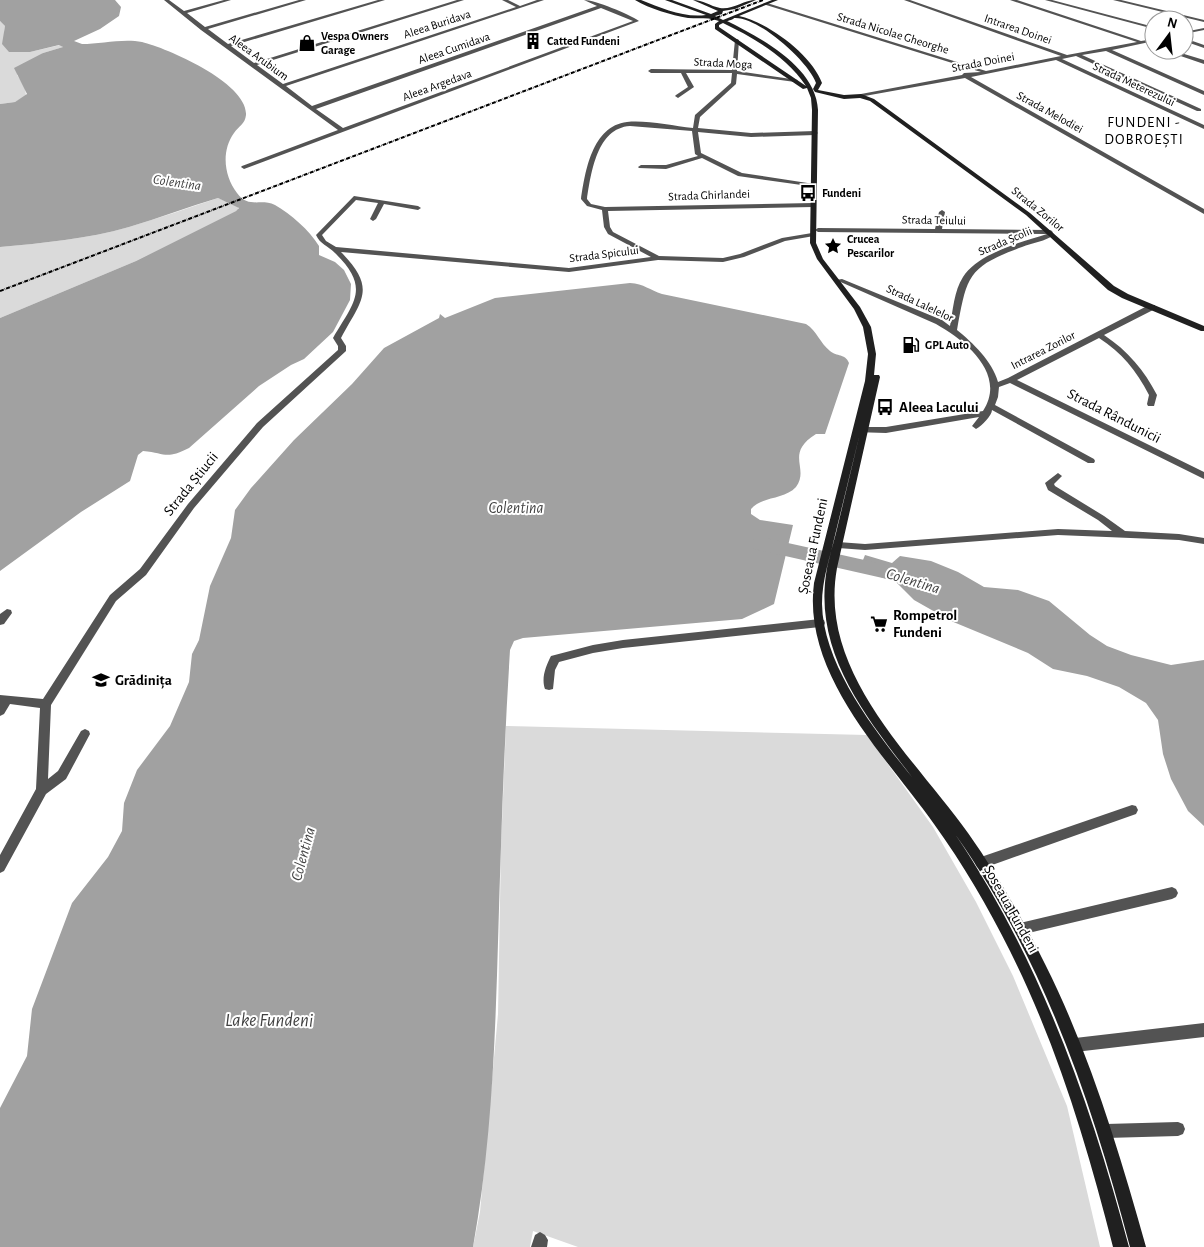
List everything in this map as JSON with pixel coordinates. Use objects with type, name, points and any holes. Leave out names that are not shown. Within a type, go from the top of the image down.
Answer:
[{"type":"main road","points":[[637,0],[696,18],[709,17],[718,14],[721,10]]},
{"type":"main road","name":"Șoseaua Fundeni","points":[[667,0],[708,14],[743,31],[782,57],[807,80]]},
{"type":"main road","name":"Șoseaua Fundeni","points":[[676,0],[714,13],[748,30],[782,52],[815,91],[819,113],[815,232],[822,254],[869,320],[878,348],[878,369],[861,430],[823,598],[820,623],[834,668],[849,700],[964,859],[1008,934],[1031,980],[1055,1032],[1076,1086],[1121,1247]]},
{"type":"main road","points":[[695,0],[721,10],[733,8],[754,0]]},
{"type":"main road","points":[[776,0],[717,26],[719,30],[815,91]]},
{"type":"main road","name":"Șoseaua Fundeni","points":[[734,17],[761,26],[795,52],[818,77],[819,84],[815,91],[813,205],[815,232],[820,259],[861,314],[870,336],[872,354],[861,430]]},
{"type":"main road","name":"Strada Doinei","points":[[815,91],[844,97],[861,96]]},
{"type":"main road","name":"Strada Zorilor","points":[[861,96],[879,106],[1021,208],[1111,288],[1204,329]]},
{"type":"main road","name":"Șoseaua Fundeni","points":[[823,598],[843,664],[856,692],[872,717],[944,808],[981,863],[1020,929],[1075,1045],[1106,1131],[1138,1247]]},
{"type":"street","name":"Aleea Arubium","points":[[166,0],[341,130]]},
{"type":"street","points":[[182,13],[229,0]]},
{"type":"street","points":[[203,29],[304,0]]},
{"type":"street","points":[[226,46],[383,0]]},
{"type":"street","points":[[252,65],[462,0]]},
{"type":"street","points":[[504,0],[518,6]]},
{"type":"street","name":"Aleea Buridava","points":[[282,86],[542,0]]},
{"type":"street","points":[[586,0],[602,6]]},
{"type":"street","name":"Intrarea Doinei","points":[[906,0],[1066,56]]},
{"type":"street","points":[[1012,0],[1144,43]]},
{"type":"street","points":[[1047,0],[1144,25]]},
{"type":"street","points":[[1115,0],[1204,21]]},
{"type":"street","name":"Strada Nicolae Gheorghe","points":[[765,4],[986,71]]},
{"type":"street","name":"Aleea Argedava","points":[[244,167],[637,21],[602,6]]},
{"type":"street","name":"Aleea Cumidava","points":[[312,108],[602,6]]},
{"type":"street","points":[[737,40],[736,72],[732,86],[698,114],[695,131],[697,152],[701,156],[740,175],[814,186]]},
{"type":"street","name":"Strada Doinei","points":[[861,96],[1144,42]]},
{"type":"street","points":[[1106,49],[1204,93]]},
{"type":"street","points":[[1077,54],[1199,110]]},
{"type":"street","name":"Strada Meterezului","points":[[1055,58],[1204,127]]},
{"type":"street","name":"Strada Moga","points":[[650,71],[736,72],[795,80]]},
{"type":"street","points":[[678,96],[691,88],[683,71]]},
{"type":"street","name":"Strada Melodiei","points":[[964,76],[1204,212]]},
{"type":"street","points":[[658,258],[610,232],[607,227],[605,209],[589,205],[584,199],[594,150],[614,128],[629,124],[758,136],[815,133]]},
{"type":"street","points":[[641,167],[666,167],[701,156]]},
{"type":"street","name":"Strada Știucii","points":[[0,867],[42,790],[46,704],[113,598],[143,572],[191,506],[260,424],[342,350],[342,346],[337,338],[359,301],[360,287],[352,269],[335,249],[322,240],[319,235],[352,199],[382,202]]},
{"type":"street","points":[[374,219],[382,202],[418,208]]},
{"type":"street","name":"Strada Ghirlandei","points":[[605,209],[813,205]]},
{"type":"street","points":[[938,232],[942,212]]},
{"type":"street","name":"Strada Teiului","points":[[815,232],[1051,233]]},
{"type":"street","name":"Strada Spicului","points":[[335,249],[569,270],[658,258],[705,260],[732,258],[784,239],[815,232]]},
{"type":"street","name":"Strada Școlii","points":[[953,330],[960,295],[966,278],[972,270],[999,254],[1051,233]]},
{"type":"street","name":"Strada Lalelelor","points":[[840,280],[925,315],[953,330],[986,362],[994,374],[996,385]]},
{"type":"street","name":"Intrarea Zorilor","points":[[996,385],[1011,380],[1152,307]]},
{"type":"street","points":[[1100,335],[1126,353],[1136,364],[1153,395],[1151,404]]},
{"type":"street","name":"Strada Rândunicii","points":[[1011,380],[1204,476]]},
{"type":"street","points":[[976,426],[989,410],[996,385]]},
{"type":"street","points":[[861,430],[886,430],[989,410],[1091,461]]},
{"type":"street","points":[[1058,476],[1049,483],[1051,488],[1101,518],[1121,533]]},
{"type":"street","points":[[835,545],[865,547],[1058,532],[1121,533],[1179,537],[1204,541]]},
{"type":"street","points":[[549,686],[550,670],[555,659],[586,651],[623,644],[820,623]]},
{"type":"street","points":[[0,711],[4,699],[46,704]]},
{"type":"street","points":[[42,790],[62,775],[85,734]]},
{"type":"street","points":[[981,863],[1132,810]]},
{"type":"street","points":[[1020,929],[1172,893]]},
{"type":"street","points":[[1075,1045],[1204,1030]]},
{"type":"street","points":[[1106,1131],[1178,1129]]},
{"type":"shaded area","points":[[0,21],[5,26],[4,34],[30,52],[60,45],[63,47],[43,53],[17,75],[25,87],[26,96],[15,102],[0,104]]},
{"type":"shaded area","points":[[218,198],[238,206],[238,210],[136,261],[0,318],[0,247],[97,235],[129,227]]},
{"type":"shaded area","points":[[506,726],[867,735],[933,827],[976,902],[1013,976],[1067,1106],[1100,1247],[578,1247],[533,1231],[530,1247],[473,1247],[480,1212],[498,1014],[501,846]]},
{"type":"water","points":[[0,0],[115,0],[121,7],[119,16],[100,29],[74,41],[82,44],[120,41],[142,42],[169,51],[221,79],[243,103],[246,115],[242,125],[230,140],[226,155],[229,179],[237,193],[246,201],[265,202],[275,205],[293,218],[315,240],[319,246],[319,255],[335,262],[344,270],[351,284],[350,300],[333,332],[304,359],[291,365],[259,386],[189,448],[170,455],[143,451],[138,455],[130,481],[81,512],[0,571],[0,318],[136,261],[239,208],[218,198],[140,224],[97,235],[0,247],[0,104],[15,102],[27,94],[14,68],[43,53],[63,47],[59,45],[30,52],[9,52],[2,44],[5,26],[0,21]]},
{"type":"water","name":"Lake Fundeni","points":[[630,283],[662,294],[806,324],[830,351],[843,356],[849,363],[825,434],[816,434],[801,448],[799,461],[801,474],[796,487],[785,494],[761,502],[751,509],[751,514],[760,520],[793,525],[774,604],[742,619],[523,638],[514,641],[510,650],[491,1097],[487,1148],[473,1247],[0,1247],[0,1108],[27,1056],[32,1009],[72,903],[108,857],[122,831],[124,803],[137,770],[170,726],[189,682],[192,654],[199,640],[210,586],[231,538],[235,510],[251,488],[294,440],[352,384],[384,348],[439,318],[440,314],[445,318],[495,298]]},
{"type":"water","points":[[865,555],[892,563],[900,556],[931,561],[958,572],[984,587],[1018,590],[1049,601],[1090,635],[1107,646],[1131,655],[1171,665],[1204,660],[1204,826],[1188,811],[1171,779],[1163,754],[1158,720],[1146,703],[1119,687],[1087,676],[1053,669],[1028,653],[951,621],[914,600],[896,582],[859,570]]},
{"type":"waterway","name":"Colentina","points":[[761,544],[887,572]]},
{"type":"railway","points":[[0,291],[763,0]]},
{"type":"place","name":"Catted Fundeni","points":[[533,41]]},
{"type":"place","name":"Vespa Owners Garage","points":[[307,43]]},
{"type":"place","name":"Fundeni","points":[[808,193]]},
{"type":"place","name":"Crucea Pescarilor","points":[[833,246]]},
{"type":"place","name":"GPL Auto","points":[[911,345]]},
{"type":"place","name":"Aleea Lacului","points":[[885,407]]},
{"type":"place","name":"Rompetrol Fundeni","points":[[879,624]]},
{"type":"place","name":"Grădinița","points":[[101,680]]},
{"type":"district","name":"FUNDENI - DOBROEȘTI","points":[[1144,130]]}]
